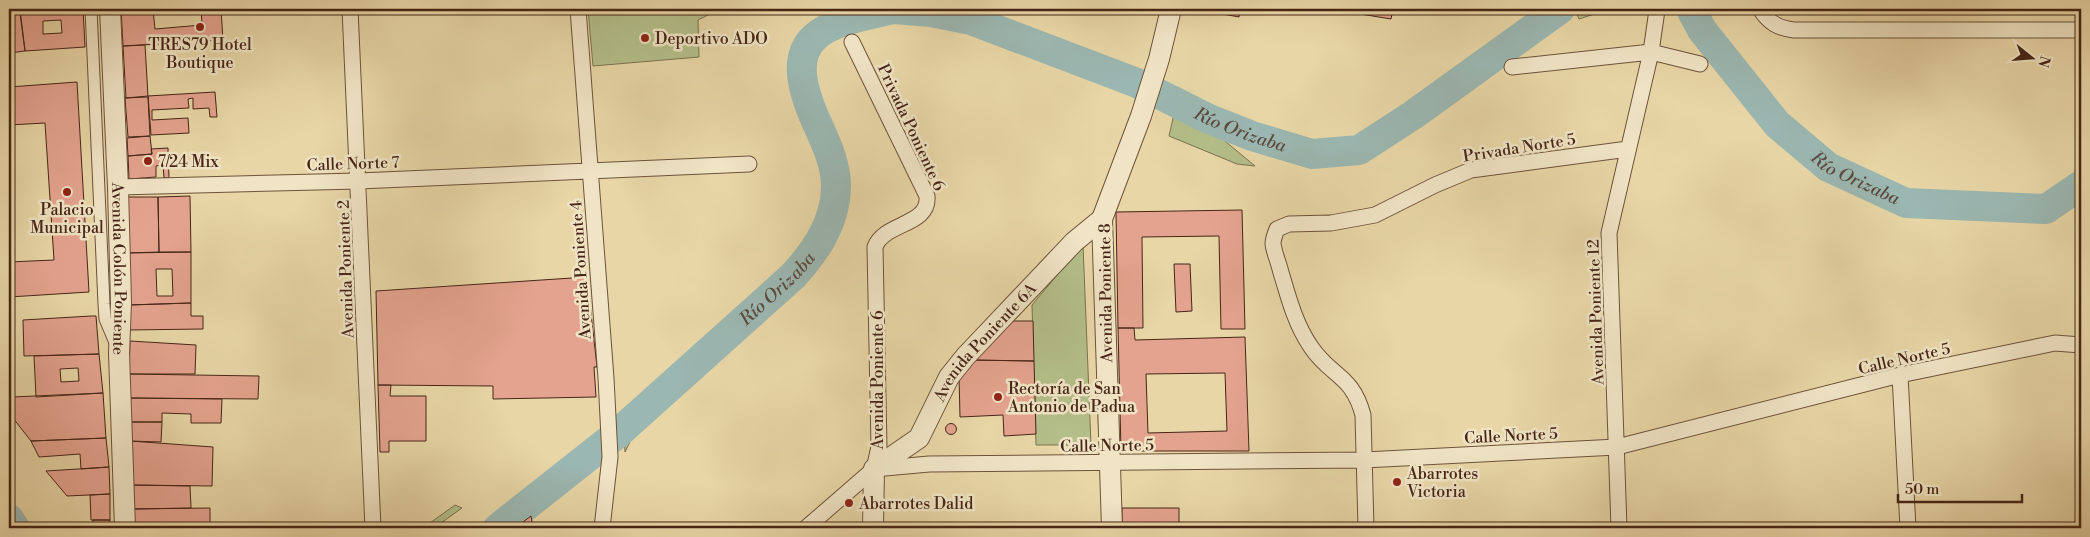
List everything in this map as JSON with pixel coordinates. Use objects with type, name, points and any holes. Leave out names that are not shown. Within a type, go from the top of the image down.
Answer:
[{"type":"street","points":[[91,9],[105,320],[119,353]]},
{"type":"street","name":"Avenida Colón Poniente","points":[[110,9],[118,188],[121,302],[119,353],[125,528]]},
{"type":"street","name":"Avenida Poniente 2","points":[[350,9],[373,528]]},
{"type":"street","name":"Avenida Poniente 4","points":[[578,9],[606,378],[610,456],[602,528]]},
{"type":"street","name":"Avenida Poniente 8","points":[[1112,528],[1102,219],[1141,116],[1172,9]]},
{"type":"street","points":[[1760,9],[1775,26],[1794,30],[2081,30]]},
{"type":"street","name":"Avenida Poniente 12","points":[[1619,528],[1609,242],[1628,149],[1651,52],[1657,10]]},
{"type":"street","name":"Privada Poniente 6","points":[[852,42],[927,196],[928,206],[923,213],[884,235]]},
{"type":"street","points":[[1512,67],[1651,52],[1700,64]]},
{"type":"street","name":"Privada Norte 5","points":[[1364,460],[1363,416],[1359,401],[1353,389],[1311,348],[1298,324],[1273,242],[1277,229],[1289,224],[1331,223],[1375,215],[1436,184],[1471,170],[1628,149]]},
{"type":"street","name":"Calle Norte 7","points":[[118,188],[359,181],[749,164]]},
{"type":"street","name":"Avenida Poniente 6A","points":[[874,469],[919,438],[950,377],[965,357],[1074,242],[1102,219]]},
{"type":"street","name":"Avenida Poniente 6","points":[[873,528],[874,469],[879,447],[875,247],[878,240],[884,235]]},
{"type":"street","points":[[2054,343],[2081,334]]},
{"type":"street","name":"Calle Norte 5","points":[[874,469],[930,464],[1364,460],[1617,447],[1900,375],[2054,343],[2081,345]]},
{"type":"street","points":[[1900,375],[1908,528]]},
{"type":"street","points":[[919,438],[930,464]]},
{"type":"street","points":[[1364,460],[1366,528]]},
{"type":"street","points":[[806,528],[874,469]]},
{"type":"green space","name":"Deportivo ADO","points":[[588,9],[720,9],[698,20],[699,57],[593,66]]},
{"type":"green space","points":[[1580,9],[1610,9],[1579,19],[1576,12]]},
{"type":"green space","points":[[1190,112],[1255,166],[1237,164],[1169,136],[1174,114]]},
{"type":"green space","points":[[1083,244],[1091,445],[1036,445],[1032,305]]},
{"type":"green space","points":[[623,420],[629,430],[626,431],[627,442],[630,442],[625,452]]},
{"type":"green space","points":[[455,505],[462,508],[434,528],[423,528]]},
{"type":"building","points":[[9,9],[20,9],[20,13],[9,14]]},
{"type":"building","points":[[20,9],[83,9],[85,47],[25,51]],"holes":[[[61,20],[62,33],[43,34],[43,21]]]},
{"type":"building","name":"TRES79 Hotel Boutique","points":[[121,9],[153,9],[155,29],[202,25],[201,9],[221,9],[223,40],[123,46]]},
{"type":"building","points":[[1196,9],[1240,9],[1239,17]]},
{"type":"building","points":[[1330,9],[1393,9],[1391,19]]},
{"type":"building","points":[[20,13],[25,51],[9,53],[9,14]]},
{"type":"building","points":[[145,45],[148,96],[126,98],[123,46]]},
{"type":"building","name":"Palacio Municipal","points":[[77,82],[89,292],[9,297],[9,262],[54,260],[45,123],[9,125],[9,87]]},
{"type":"building","points":[[215,92],[217,117],[210,117],[209,108],[193,109],[193,98],[188,99],[189,108],[152,110],[152,120],[188,118],[189,133],[151,135],[148,96]]},
{"type":"building","points":[[148,97],[150,136],[128,137],[125,98]]},
{"type":"building","points":[[150,136],[152,154],[128,156],[127,138]]},
{"type":"building","name":"7/24 Mix","points":[[168,148],[169,178],[164,178],[163,165],[156,166],[156,177],[129,179],[128,156],[152,154],[151,149]]},
{"type":"building","points":[[190,196],[191,252],[159,252],[158,197]]},
{"type":"building","points":[[126,197],[158,197],[159,252],[126,253]]},
{"type":"building","points":[[1242,210],[1245,329],[1221,329],[1219,236],[1142,237],[1143,328],[1118,328],[1116,212]]},
{"type":"building","points":[[191,252],[191,303],[128,305],[126,253]],"holes":[[[156,269],[172,269],[173,296],[157,296]]]},
{"type":"building","points":[[1174,264],[1190,264],[1192,311],[1176,312]]},
{"type":"building","points":[[587,277],[597,367],[594,367],[596,397],[493,399],[493,386],[378,385],[376,291]]},
{"type":"building","points":[[191,303],[191,316],[203,316],[203,329],[128,330],[128,305]]},
{"type":"building","points":[[96,316],[99,354],[24,356],[23,320]]},
{"type":"building","points":[[1005,321],[1033,321],[1034,361],[970,360]]},
{"type":"building","points":[[1118,328],[1134,328],[1135,340],[1245,337],[1249,451],[1121,451]],"holes":[[[1225,373],[1227,431],[1148,433],[1146,374]]]},
{"type":"building","points":[[130,341],[196,345],[195,374],[129,374]]},
{"type":"building","points":[[99,354],[103,393],[36,397],[34,356]],"holes":[[[78,368],[79,381],[61,382],[60,369]]]},
{"type":"building","name":"Rectoría de San Antonio de Padua","points":[[970,360],[1034,361],[1036,434],[1004,436],[1003,415],[960,417],[959,376]]},
{"type":"building","points":[[129,374],[259,376],[258,399],[129,398]]},
{"type":"building","points":[[378,385],[391,385],[390,396],[426,396],[426,441],[389,441],[389,452],[380,452]]},
{"type":"building","points":[[103,393],[106,438],[31,441],[9,413],[12,397]]},
{"type":"building","points":[[129,398],[222,399],[221,423],[191,423],[191,414],[162,413],[162,422],[130,422]]},
{"type":"building","points":[[130,422],[162,422],[161,442],[130,441]]},
{"type":"building","points":[[949,424],[953,424],[956,429],[955,433],[949,434],[946,431],[946,427]]},
{"type":"building","points":[[106,438],[109,467],[81,469],[80,454],[39,457],[31,441]]},
{"type":"building","points":[[130,441],[213,447],[212,486],[131,485]]},
{"type":"building","points":[[109,467],[110,494],[67,496],[46,471]]},
{"type":"building","points":[[131,485],[190,486],[191,508],[132,509]]},
{"type":"building","points":[[110,494],[110,520],[91,520],[90,495]]},
{"type":"building","points":[[210,508],[210,528],[132,528],[132,509]]},
{"type":"building","points":[[1122,508],[1179,508],[1179,528],[1122,528]]},
{"type":"building","points":[[531,516],[533,528],[515,528]]},
{"type":"building","points":[[93,520],[110,520],[110,528],[93,528]]},
{"type":"building","points":[[349,526],[349,528],[301,528]]},
{"type":"waterway","name":"Río Orizaba","points":[[894,9],[931,12],[971,20],[1137,83],[1209,119],[1252,136],[1312,154],[1359,150],[1413,115],[1560,9]]},
{"type":"waterway","name":"Río Orizaba","points":[[498,528],[617,434],[793,276],[817,246],[833,212],[836,177],[829,152],[805,92],[802,70],[804,52],[813,39],[827,29],[845,21],[894,9]]},
{"type":"waterway","name":"Río Orizaba","points":[[1691,9],[1702,30],[1777,124],[1828,167],[1906,203],[2046,209],[2081,185]]},
{"type":"waterway","name":"Río Orizaba","points":[[9,519],[15,528]]},
{"type":"place","name":"TRES79 Hotel Boutique","points":[[200,27]]},
{"type":"place","name":"Deportivo ADO","points":[[645,38]]},
{"type":"place","name":"7/24 Mix","points":[[148,161]]},
{"type":"place","name":"Palacio Municipal","points":[[67,192]]},
{"type":"place","name":"Rectoría de San Antonio de Padua","points":[[998,397]]},
{"type":"place","name":"Abarrotes Victoria","points":[[1397,482]]},
{"type":"place","name":"Abarrotes Dalid","points":[[849,503]]}]
